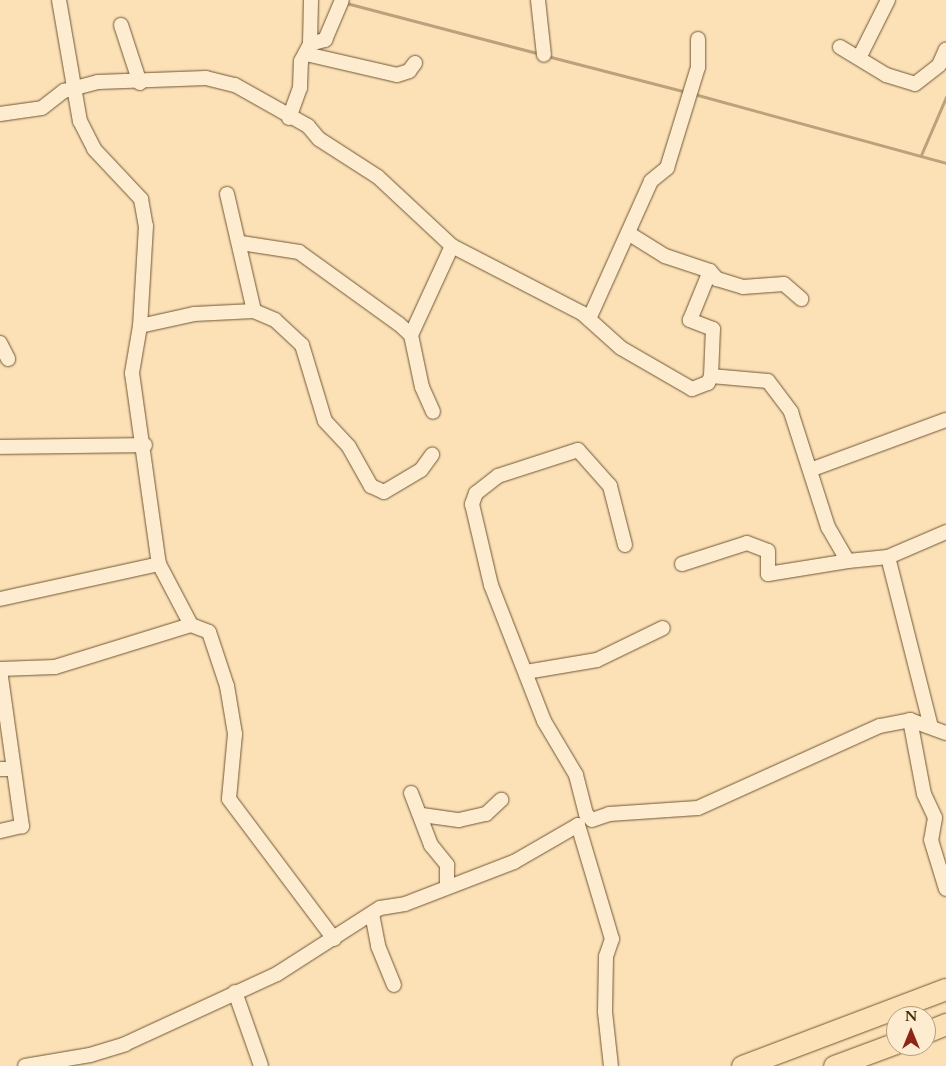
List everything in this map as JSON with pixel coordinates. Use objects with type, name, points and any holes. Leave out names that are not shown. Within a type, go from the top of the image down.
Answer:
[{"type":"highway","points":[[742,1066],[946,988]]},
{"type":"highway","points":[[834,1066],[886,1047]]},
{"type":"street","points":[[59,0],[76,86],[80,121],[94,149],[141,198],[146,226],[140,326],[132,373],[145,445],[159,564],[191,624],[209,632],[227,686],[235,734],[229,798],[334,939]]},
{"type":"street","points":[[289,118],[308,49],[311,0]]},
{"type":"street","points":[[308,49],[325,40],[342,0]]},
{"type":"street","points":[[538,0],[544,55]]},
{"type":"street","points":[[859,58],[888,0]]},
{"type":"street","points":[[121,25],[140,83]]},
{"type":"street","points":[[589,319],[651,181],[667,168],[698,67],[698,39]]},
{"type":"street","points":[[840,47],[886,75],[915,84],[939,65],[946,49]]},
{"type":"street","points":[[308,49],[397,74],[409,71],[416,63]]},
{"type":"street","points":[[0,114],[42,108],[76,86],[216,79],[235,85],[289,118],[308,126],[319,139],[378,177],[452,246],[589,319],[621,348],[692,389],[708,383],[711,376],[713,329],[690,320],[710,271]]},
{"type":"street","points":[[227,194],[241,243],[254,311]]},
{"type":"street","points":[[628,233],[665,256],[710,271],[717,279],[743,287],[784,284],[801,299]]},
{"type":"street","points":[[241,243],[299,252],[368,299],[410,335],[422,387],[433,412]]},
{"type":"street","points":[[410,335],[452,246]]},
{"type":"street","points":[[140,326],[194,314],[254,311],[276,320],[302,346],[325,421],[349,447],[371,486],[384,492],[421,470],[432,455]]},
{"type":"street","points":[[0,343],[8,359]]},
{"type":"street","points":[[711,376],[768,381],[791,412],[828,527],[848,561]]},
{"type":"street","points":[[810,470],[946,420]]},
{"type":"street","points":[[0,447],[145,445]]},
{"type":"street","points":[[611,1066],[605,1012],[606,956],[612,939],[582,819],[576,774],[544,721],[491,585],[472,504],[476,493],[498,476],[578,450],[610,486],[625,544]]},
{"type":"street","points":[[682,564],[747,543],[768,551],[768,574],[848,561],[888,557],[946,532]]},
{"type":"street","points":[[888,557],[931,726]]},
{"type":"street","points":[[0,599],[159,564]]},
{"type":"street","points":[[0,830],[22,826],[7,769],[0,669],[55,667],[191,624]]},
{"type":"street","points":[[526,672],[598,660],[663,628]]},
{"type":"street","points":[[910,720],[924,794],[935,818],[931,840],[946,889]]},
{"type":"street","points":[[25,1066],[90,1055],[125,1044],[277,974],[372,914],[514,862],[582,819],[592,820],[609,814],[698,808],[880,726],[910,720],[946,733]]},
{"type":"street","points":[[411,793],[422,815],[431,845],[447,864],[447,886]]},
{"type":"street","points":[[422,815],[459,820],[486,814],[501,800]]},
{"type":"street","points":[[372,914],[378,946],[394,985]]},
{"type":"street","points":[[235,992],[262,1066]]},
{"type":"waterway","points":[[346,3],[541,54]]},
{"type":"waterway","points":[[547,56],[686,92]]},
{"type":"waterway","points":[[694,94],[946,163]]},
{"type":"waterway","points":[[921,155],[946,97]]}]
